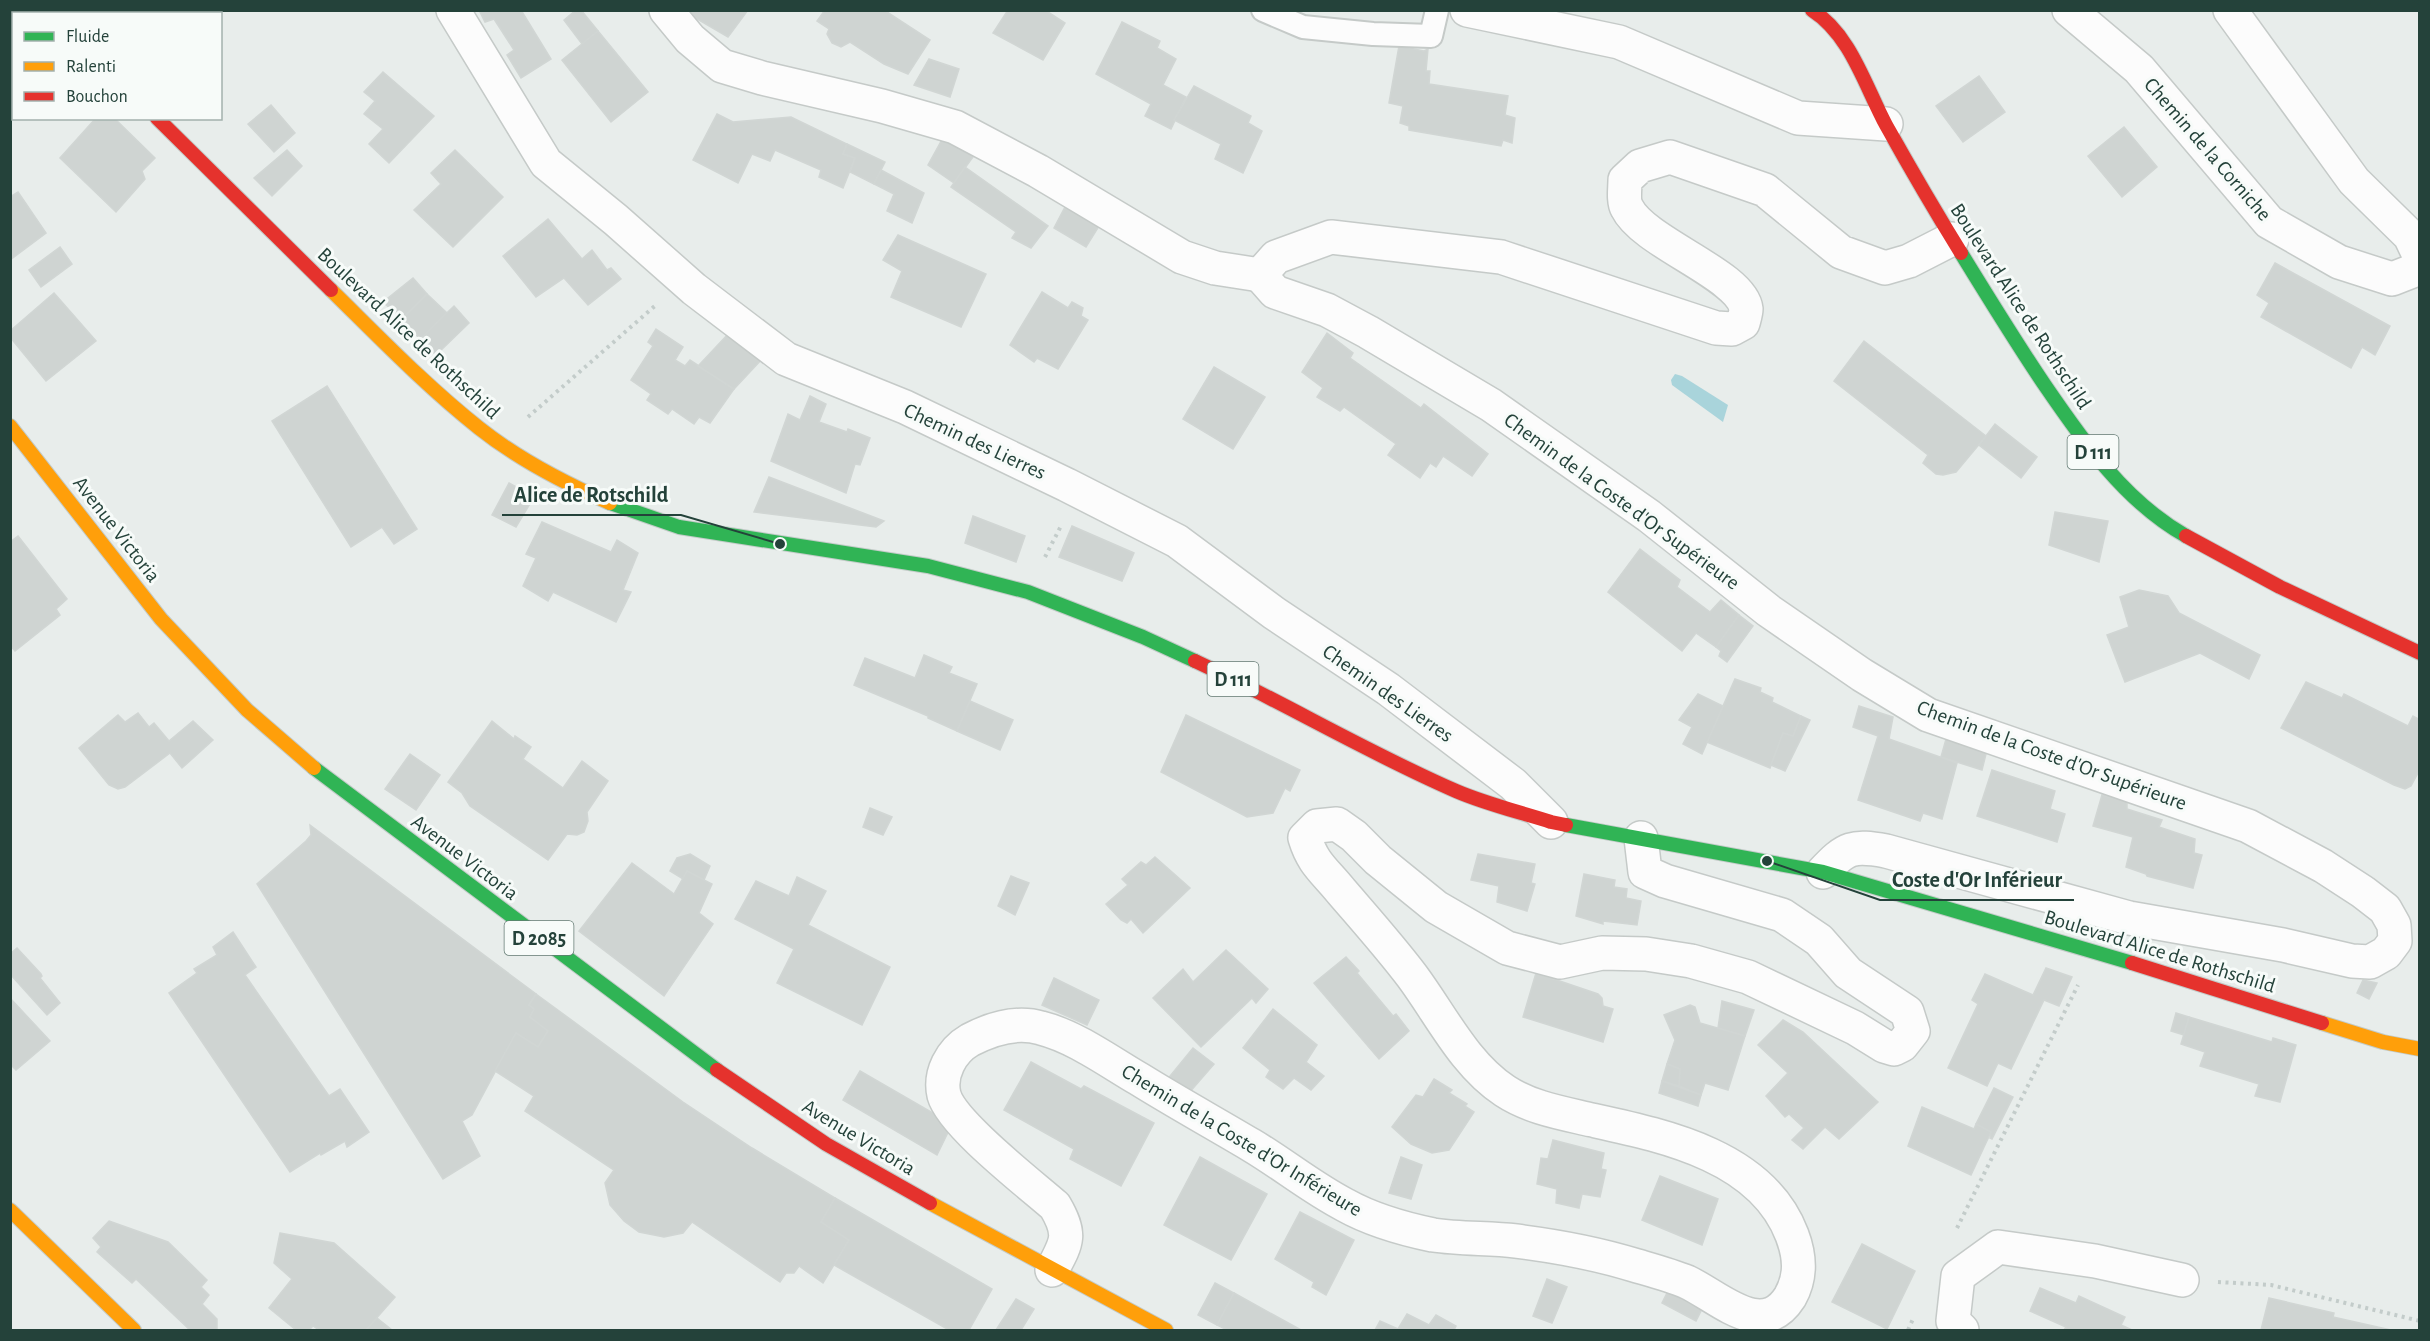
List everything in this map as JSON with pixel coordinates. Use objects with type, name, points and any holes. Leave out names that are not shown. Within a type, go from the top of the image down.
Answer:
[{"type":"main road","name":"D 111","points":[[1812,10],[1822,17],[1846,45],[1886,124]]},
{"type":"main road","name":"Boulevard Alice de Rothschild","points":[[159,120],[418,375],[489,436],[546,473],[609,503],[679,526],[928,566],[1028,592],[1153,642],[1246,685],[1366,749],[1458,792],[1551,822],[1823,872],[2090,950],[2383,1042],[2420,1049]]},
{"type":"main road","name":"Boulevard Alice de Rothschild","points":[[1886,124],[2003,322],[2083,441],[2118,482],[2165,524],[2280,587],[2420,653]]},
{"type":"main road","name":"Avenue Victoria","points":[[10,426],[161,619],[247,710],[324,776],[692,1053],[826,1144],[925,1201],[1166,1330]]},
{"type":"main road","points":[[10,1210],[134,1330]]},
{"type":"street","name":"Chemin des Lierres","points":[[453,10],[546,163],[616,220],[694,289],[786,359],[905,408],[1079,491],[1177,541],[1274,613],[1388,689],[1513,784],[1551,822]]},
{"type":"street","points":[[666,10],[690,39],[722,66],[762,78],[882,106],[955,127],[1038,171],[1182,257],[1215,268],[1260,275],[1276,257],[1331,237],[1501,257],[1716,328],[1732,329],[1743,323],[1746,309],[1740,296],[1725,283],[1641,225],[1626,207],[1624,180],[1640,166],[1670,156],[1765,190],[1841,252],[1885,268],[1909,261],[1952,239]]},
{"type":"street","points":[[1467,10],[1619,42],[1798,118],[1886,124]]},
{"type":"street","name":"Chemin de la Corniche","points":[[2069,10],[2139,69],[2269,222],[2338,262],[2392,279],[2415,270],[2420,257],[2410,236],[2354,181],[2230,10]]},
{"type":"street","name":"Chemin de la Coste d'Or Supérieure","points":[[1260,275],[1275,292],[1337,316],[1491,405],[1649,516],[1769,611],[1862,675],[1928,715],[2248,826],[2323,866],[2385,909],[2394,925],[2395,941],[2386,953],[2370,962],[2352,961],[2283,945],[2129,918],[1886,850],[1864,847],[1841,853],[1823,872]]},
{"type":"street","name":"Chemin de la Coste d'Or Inférieure","points":[[1052,1270],[1066,1243],[1064,1222],[1055,1206],[970,1131],[953,1113],[944,1095],[943,1073],[952,1057],[964,1043],[992,1030],[1014,1025],[1038,1026],[1089,1049],[1252,1146],[1347,1207],[1396,1225],[1434,1235],[1514,1241],[1564,1248],[1631,1264],[1687,1283],[1734,1311],[1757,1318],[1769,1317],[1791,1296],[1798,1277],[1800,1257],[1790,1228],[1774,1201],[1740,1172],[1687,1144],[1639,1130],[1542,1108],[1506,1092],[1478,1069],[1412,976],[1329,876],[1312,860],[1305,838],[1317,826],[1337,824],[1354,836],[1378,860],[1436,908],[1507,948],[1560,962],[1602,953],[1646,954],[1691,962],[1748,977],[1855,1028],[1884,1046],[1894,1049],[1909,1038],[1913,1031],[1907,1012],[1848,973],[1819,940],[1782,915],[1665,881],[1645,872],[1641,838]]},
{"type":"street","points":[[1962,1330],[1953,1321],[1958,1276],[1998,1247],[2095,1261],[2182,1280]]},
{"type":"lane","points":[[1263,10],[1303,27],[1373,34],[1431,36],[1437,10]]},
{"type":"path","points":[[489,436],[514,409],[525,419],[675,288],[685,298],[694,289]]},
{"type":"path","points":[[1028,592],[1079,491]]},
{"type":"path","points":[[1955,1231],[2084,973],[2090,950]]},
{"type":"path","points":[[2182,1280],[2271,1285],[2420,1321]]},
{"type":"path","points":[[1908,1330],[1917,1311]]},
{"type":"water","points":[[1675,374],[1682,376],[1728,405],[1723,422],[1672,385],[1671,380]]},
{"type":"building","points":[[80,10],[119,10],[120,12],[82,12]]},
{"type":"building","points":[[479,10],[521,10],[551,59],[521,78],[507,55],[514,50],[494,19],[485,22]]},
{"type":"building","points":[[576,10],[581,10],[598,31],[582,44],[564,20]]},
{"type":"building","points":[[690,10],[748,10],[728,37],[687,13]]},
{"type":"building","points":[[825,10],[884,10],[930,40],[908,74],[884,64],[850,42],[841,47],[832,43],[827,34],[829,29],[817,21]]},
{"type":"building","points":[[1008,10],[1045,10],[1065,23],[1043,60],[993,33]]},
{"type":"building","points":[[1122,22],[1160,41],[1157,48],[1176,59],[1163,85],[1186,97],[1171,129],[1145,116],[1151,104],[1096,74]]},
{"type":"building","points":[[598,31],[648,92],[611,122],[562,60]]},
{"type":"building","points":[[1399,46],[1424,51],[1428,49],[1426,71],[1430,71],[1429,84],[1508,96],[1505,115],[1515,118],[1512,143],[1503,140],[1501,146],[1409,130],[1409,126],[1400,123],[1403,106],[1389,103]]},
{"type":"building","points":[[11,56],[12,111],[10,112]]},
{"type":"building","points":[[929,59],[959,69],[950,97],[914,85]]},
{"type":"building","points":[[383,72],[434,116],[389,163],[369,144],[383,129],[364,114],[375,101],[364,92]]},
{"type":"building","points":[[1979,76],[2005,112],[1963,142],[1936,106]]},
{"type":"building","points":[[1194,86],[1251,116],[1248,123],[1262,131],[1243,173],[1215,159],[1221,144],[1174,120]]},
{"type":"building","points":[[271,105],[295,133],[274,152],[248,124]]},
{"type":"building","points":[[717,114],[733,122],[791,117],[847,144],[843,154],[855,158],[843,188],[819,177],[821,170],[775,150],[770,161],[752,154],[738,183],[693,160]]},
{"type":"building","points":[[94,120],[116,120],[155,158],[142,171],[145,179],[116,212],[60,158]]},
{"type":"building","points":[[2124,127],[2157,167],[2122,197],[2088,156]]},
{"type":"building","points":[[944,136],[978,150],[954,183],[928,165]]},
{"type":"building","points":[[847,144],[885,162],[874,184],[850,172],[855,158],[843,154]]},
{"type":"building","points":[[287,150],[302,166],[272,196],[254,178]]},
{"type":"building","points":[[455,150],[503,197],[453,247],[414,210],[441,184],[431,173]]},
{"type":"building","points":[[965,167],[1048,226],[1031,248],[1012,238],[1016,232],[951,187]]},
{"type":"building","points":[[881,170],[924,193],[912,223],[887,211],[894,194],[874,184]]},
{"type":"building","points":[[18,192],[46,233],[10,260],[10,197]]},
{"type":"building","points":[[1065,207],[1099,226],[1086,247],[1054,228]]},
{"type":"building","points":[[548,219],[582,259],[592,250],[607,270],[611,268],[621,279],[588,305],[564,278],[536,297],[503,256]]},
{"type":"building","points":[[898,235],[986,274],[961,327],[891,297],[902,271],[883,260]]},
{"type":"building","points":[[60,247],[72,264],[41,287],[29,270]]},
{"type":"building","points":[[2275,263],[2390,326],[2375,355],[2362,347],[2351,368],[2261,317],[2269,303],[2257,295]]},
{"type":"building","points":[[413,278],[427,294],[402,319],[383,302]]},
{"type":"building","points":[[1042,292],[1068,308],[1072,302],[1083,308],[1081,316],[1088,320],[1058,369],[1037,358],[1034,362],[1010,345]]},
{"type":"building","points":[[54,293],[96,341],[46,381],[10,337],[10,331]]},
{"type":"building","points":[[427,294],[447,313],[420,339],[402,319]]},
{"type":"building","points":[[454,306],[469,323],[436,355],[420,339]]},
{"type":"building","points":[[656,329],[683,347],[675,360],[685,366],[690,360],[734,389],[710,423],[699,417],[694,424],[672,409],[668,414],[647,400],[651,394],[631,380],[653,346],[648,342]]},
{"type":"building","points":[[730,332],[764,357],[734,389],[698,366]]},
{"type":"building","points":[[1327,333],[1353,353],[1350,358],[1421,408],[1424,404],[1488,454],[1472,476],[1443,456],[1436,467],[1430,463],[1420,478],[1388,455],[1396,444],[1344,407],[1340,411],[1317,397],[1323,388],[1302,372]]},
{"type":"building","points":[[1864,341],[1986,436],[1956,472],[1936,474],[1923,463],[1928,455],[1834,381]]},
{"type":"building","points":[[1214,367],[1265,397],[1233,449],[1183,419]]},
{"type":"building","points":[[327,386],[417,529],[394,544],[382,527],[351,547],[272,421]]},
{"type":"building","points":[[810,396],[826,404],[819,422],[847,432],[848,429],[870,438],[860,465],[855,464],[846,493],[771,461],[788,414],[800,420]]},
{"type":"building","points":[[1995,424],[2037,457],[2021,478],[1979,445]]},
{"type":"building","points":[[769,477],[884,521],[876,527],[754,512]]},
{"type":"building","points":[[509,483],[534,497],[516,527],[492,515]]},
{"type":"building","points":[[2055,512],[2108,521],[2099,562],[2049,545]]},
{"type":"building","points":[[973,516],[1025,536],[1016,562],[965,543]]},
{"type":"building","points":[[542,522],[611,552],[617,540],[638,553],[623,590],[631,592],[616,622],[553,592],[548,601],[523,586],[536,558],[526,554]]},
{"type":"building","points":[[1072,526],[1134,553],[1122,581],[1059,557]]},
{"type":"building","points":[[18,536],[67,599],[56,609],[60,615],[15,651],[10,645],[10,542]]},
{"type":"building","points":[[1640,549],[1680,580],[1677,587],[1710,612],[1721,600],[1739,615],[1716,647],[1696,633],[1682,651],[1608,592]]},
{"type":"building","points":[[2139,590],[2168,596],[2179,613],[2260,655],[2249,679],[2200,653],[2125,682],[2107,635],[2129,627],[2120,597]]},
{"type":"building","points":[[1739,615],[1753,626],[1727,662],[1719,656],[1721,651],[1716,647]]},
{"type":"building","points":[[924,655],[952,667],[949,673],[977,684],[957,731],[928,716],[854,685],[865,658],[915,678]]},
{"type":"building","points":[[1735,679],[1761,688],[1760,692],[1773,698],[1772,702],[1801,716],[1793,736],[1783,733],[1770,768],[1707,742]]},
{"type":"building","points":[[2306,682],[2342,698],[2344,694],[2408,726],[2413,716],[2420,720],[2420,769],[2411,786],[2405,789],[2394,785],[2281,728]]},
{"type":"building","points":[[1698,694],[1723,706],[1702,754],[1683,744],[1692,727],[1679,720]]},
{"type":"building","points":[[970,701],[1013,720],[1000,750],[957,731]]},
{"type":"building","points":[[1859,706],[1893,717],[1889,739],[1957,763],[1942,819],[1923,813],[1920,821],[1858,800],[1878,736],[1853,727]]},
{"type":"building","points":[[138,713],[149,727],[154,723],[169,741],[193,721],[213,740],[182,768],[170,753],[125,787],[118,789],[109,785],[79,748],[118,715],[125,722]]},
{"type":"building","points":[[1186,715],[1300,770],[1290,791],[1285,788],[1273,813],[1247,817],[1161,772]]},
{"type":"building","points":[[1801,716],[1810,720],[1785,771],[1771,765],[1783,733],[1793,736]]},
{"type":"building","points":[[492,721],[514,739],[515,736],[531,747],[523,759],[563,788],[582,761],[608,781],[587,812],[588,821],[584,832],[577,835],[567,834],[548,860],[470,806],[462,793],[448,782]]},
{"type":"building","points":[[1948,732],[1988,746],[1982,770],[1941,757]]},
{"type":"building","points":[[410,754],[440,775],[416,810],[385,789]]},
{"type":"building","points":[[1992,770],[2055,791],[2050,809],[2065,814],[2057,842],[1977,816]]},
{"type":"building","points":[[2102,795],[2127,802],[2127,809],[2162,820],[2159,827],[2195,839],[2194,853],[2202,855],[2193,888],[2147,876],[2126,867],[2133,837],[2093,826]]},
{"type":"building","points":[[870,808],[892,817],[883,835],[863,827]]},
{"type":"building","points":[[310,825],[536,994],[529,1005],[534,1009],[530,1017],[548,1031],[538,1047],[516,1033],[472,1115],[462,1121],[480,1156],[443,1179],[257,884],[306,841],[311,835]]},
{"type":"building","points":[[690,854],[710,866],[704,880],[687,871],[683,879],[670,871],[677,858]]},
{"type":"building","points":[[1478,854],[1535,864],[1531,883],[1535,884],[1527,911],[1497,902],[1499,886],[1471,880]]},
{"type":"building","points":[[1155,857],[1190,888],[1143,933],[1131,919],[1127,923],[1121,920],[1106,904],[1128,885],[1122,879],[1141,862],[1146,865]]},
{"type":"building","points":[[632,863],[674,894],[687,871],[712,884],[699,913],[713,924],[664,996],[579,931]]},
{"type":"building","points":[[1584,874],[1615,880],[1614,887],[1627,889],[1626,898],[1641,901],[1637,925],[1603,921],[1603,924],[1576,916]]},
{"type":"building","points":[[1011,876],[1029,883],[1015,915],[998,906]]},
{"type":"building","points":[[797,877],[826,891],[808,925],[890,967],[862,1025],[777,983],[794,949],[735,919],[756,881],[789,896]]},
{"type":"building","points":[[233,932],[256,967],[245,975],[329,1096],[340,1089],[369,1132],[347,1147],[345,1141],[321,1155],[320,1153],[290,1172],[169,993],[197,973],[194,969],[217,955],[213,947]]},
{"type":"building","points":[[17,948],[41,974],[40,978],[60,1003],[47,1015],[10,974],[10,954]]},
{"type":"building","points":[[1226,950],[1268,989],[1256,1003],[1252,998],[1201,1047],[1153,998],[1183,969],[1193,982]]},
{"type":"building","points":[[1346,957],[1393,1016],[1396,1014],[1409,1031],[1379,1059],[1314,983]]},
{"type":"building","points":[[2046,968],[2072,977],[2059,1006],[2044,1000],[2011,1069],[1998,1063],[1987,1086],[1948,1068],[1978,1004],[1972,1000],[1985,974],[2033,995]]},
{"type":"building","points":[[1536,973],[1598,994],[1602,998],[1603,1006],[1613,1009],[1603,1042],[1523,1017]]},
{"type":"building","points":[[1054,978],[1099,1000],[1087,1025],[1042,1005]]},
{"type":"building","points":[[2363,980],[2377,983],[2369,999],[2357,993]]},
{"type":"building","points":[[536,994],[683,1102],[752,1148],[835,1198],[821,1222],[849,1240],[823,1283],[799,1266],[794,1273],[786,1273],[780,1282],[692,1222],[683,1233],[664,1237],[639,1232],[624,1221],[610,1205],[605,1183],[614,1170],[525,1111],[534,1096],[495,1071],[516,1033],[538,1047],[548,1031],[530,1017],[534,1009],[529,1005]]},
{"type":"building","points":[[10,998],[50,1041],[16,1070],[10,1064]]},
{"type":"building","points":[[1722,1001],[1754,1010],[1745,1036],[1718,1028]]},
{"type":"building","points":[[1690,1005],[1695,1007],[1700,1023],[1745,1036],[1728,1090],[1705,1083],[1701,1095],[1679,1086],[1680,1069],[1667,1064],[1675,1040],[1664,1015]]},
{"type":"building","points":[[1273,1009],[1317,1045],[1306,1062],[1324,1076],[1311,1090],[1294,1078],[1283,1089],[1266,1077],[1270,1070],[1243,1048]]},
{"type":"building","points":[[2176,1013],[2189,1017],[2184,1035],[2171,1031]]},
{"type":"building","points":[[2189,1017],[2272,1042],[2273,1038],[2296,1045],[2280,1102],[2255,1096],[2259,1084],[2200,1066],[2205,1052],[2181,1044]]},
{"type":"building","points":[[1783,1020],[1803,1032],[1878,1102],[1839,1139],[1825,1127],[1803,1149],[1792,1140],[1804,1128],[1789,1114],[1785,1117],[1766,1096],[1788,1073],[1758,1045]]},
{"type":"building","points":[[1193,1048],[1214,1064],[1188,1094],[1166,1081]]},
{"type":"building","points":[[1031,1062],[1081,1089],[1084,1086],[1154,1123],[1121,1186],[1070,1159],[1074,1149],[1004,1110]]},
{"type":"building","points":[[1667,1064],[1680,1069],[1679,1086],[1662,1081]]},
{"type":"building","points":[[860,1071],[952,1124],[937,1155],[843,1100]]},
{"type":"building","points":[[1434,1079],[1452,1090],[1449,1093],[1467,1104],[1465,1106],[1474,1112],[1449,1150],[1432,1153],[1411,1144],[1392,1127],[1416,1095],[1423,1097]]},
{"type":"building","points":[[1662,1081],[1701,1095],[1698,1106],[1659,1093]]},
{"type":"building","points":[[1994,1088],[2013,1097],[1992,1139],[1990,1138],[1991,1132],[1976,1124]]},
{"type":"building","points":[[1922,1107],[1974,1129],[1976,1124],[1991,1132],[1971,1175],[1908,1146]]},
{"type":"building","points":[[1553,1140],[1604,1153],[1601,1169],[1606,1170],[1600,1197],[1582,1194],[1579,1208],[1556,1203],[1557,1189],[1537,1184],[1541,1158],[1548,1159]]},
{"type":"building","points":[[1200,1157],[1267,1194],[1231,1260],[1164,1225]]},
{"type":"building","points":[[1401,1157],[1422,1165],[1411,1199],[1389,1193]]},
{"type":"building","points":[[1660,1176],[1718,1199],[1702,1245],[1642,1220]]},
{"type":"building","points":[[835,1198],[992,1289],[969,1330],[949,1330],[834,1265],[849,1240],[821,1222]]},
{"type":"building","points":[[1300,1212],[1354,1240],[1326,1295],[1312,1287],[1314,1282],[1275,1259]]},
{"type":"building","points":[[109,1221],[168,1242],[207,1280],[201,1287],[209,1295],[202,1304],[217,1319],[217,1330],[190,1330],[136,1279],[132,1283],[97,1252],[101,1247],[93,1238]]},
{"type":"building","points":[[280,1233],[334,1243],[395,1297],[366,1330],[319,1330],[313,1326],[309,1330],[296,1330],[269,1308],[292,1279],[274,1263]]},
{"type":"building","points":[[1862,1244],[1915,1271],[1887,1329],[1832,1302]]},
{"type":"building","points":[[1547,1279],[1567,1287],[1552,1323],[1533,1316]]},
{"type":"building","points":[[1215,1283],[1234,1293],[1217,1325],[1198,1315]]},
{"type":"building","points":[[1672,1283],[1705,1303],[1696,1321],[1662,1303]]},
{"type":"building","points":[[2040,1288],[2076,1303],[2079,1296],[2125,1317],[2121,1325],[2132,1330],[2064,1330],[2066,1327],[2030,1311]]},
{"type":"building","points":[[1234,1293],[1301,1330],[1227,1330],[1217,1325]]},
{"type":"building","points":[[2269,1298],[2334,1313],[2333,1317],[2391,1330],[2261,1330]]},
{"type":"building","points":[[1016,1299],[1034,1309],[1021,1330],[996,1330]]},
{"type":"building","points":[[1407,1314],[1429,1325],[1436,1315],[1456,1326],[1454,1330],[1375,1330],[1380,1321],[1398,1329]]},
{"type":"building","points":[[377,1318],[392,1330],[366,1330]]},
{"type":"traffic: fast","points":[[1961,253],[2033,368],[2090,448],[2124,488],[2143,506],[2186,536]]},
{"type":"traffic: fast","points":[[610,503],[679,527],[928,566],[1028,592],[1143,637],[1195,661]]},
{"type":"traffic: fast","points":[[314,768],[717,1070]]},
{"type":"traffic: fast","points":[[1566,825],[1823,872],[2132,963]]},
{"type":"traffic: slow","points":[[331,290],[422,378],[479,428],[542,470],[610,503]]},
{"type":"traffic: slow","points":[[10,426],[161,619],[247,710],[314,768]]},
{"type":"traffic: slow","points":[[2322,1023],[2383,1042],[2420,1049]]},
{"type":"traffic: slow","points":[[930,1203],[1166,1330]]},
{"type":"traffic: slow","points":[[10,1210],[134,1330]]},
{"type":"traffic: jam","points":[[1812,10],[1826,21],[1847,47],[1886,125],[1961,253]]},
{"type":"traffic: jam","points":[[159,120],[331,290]]},
{"type":"traffic: jam","points":[[2186,536],[2280,587],[2420,653]]},
{"type":"traffic: jam","points":[[1195,661],[1456,791],[1503,808],[1566,825]]},
{"type":"traffic: jam","points":[[2132,963],[2322,1023]]},
{"type":"traffic: jam","points":[[717,1070],[826,1144],[930,1203]]},
{"type":"place","name":"Alice de Rotschild","points":[[780,544]]},
{"type":"place","name":"Coste d'Or Inférieur","points":[[1767,861]]}]
